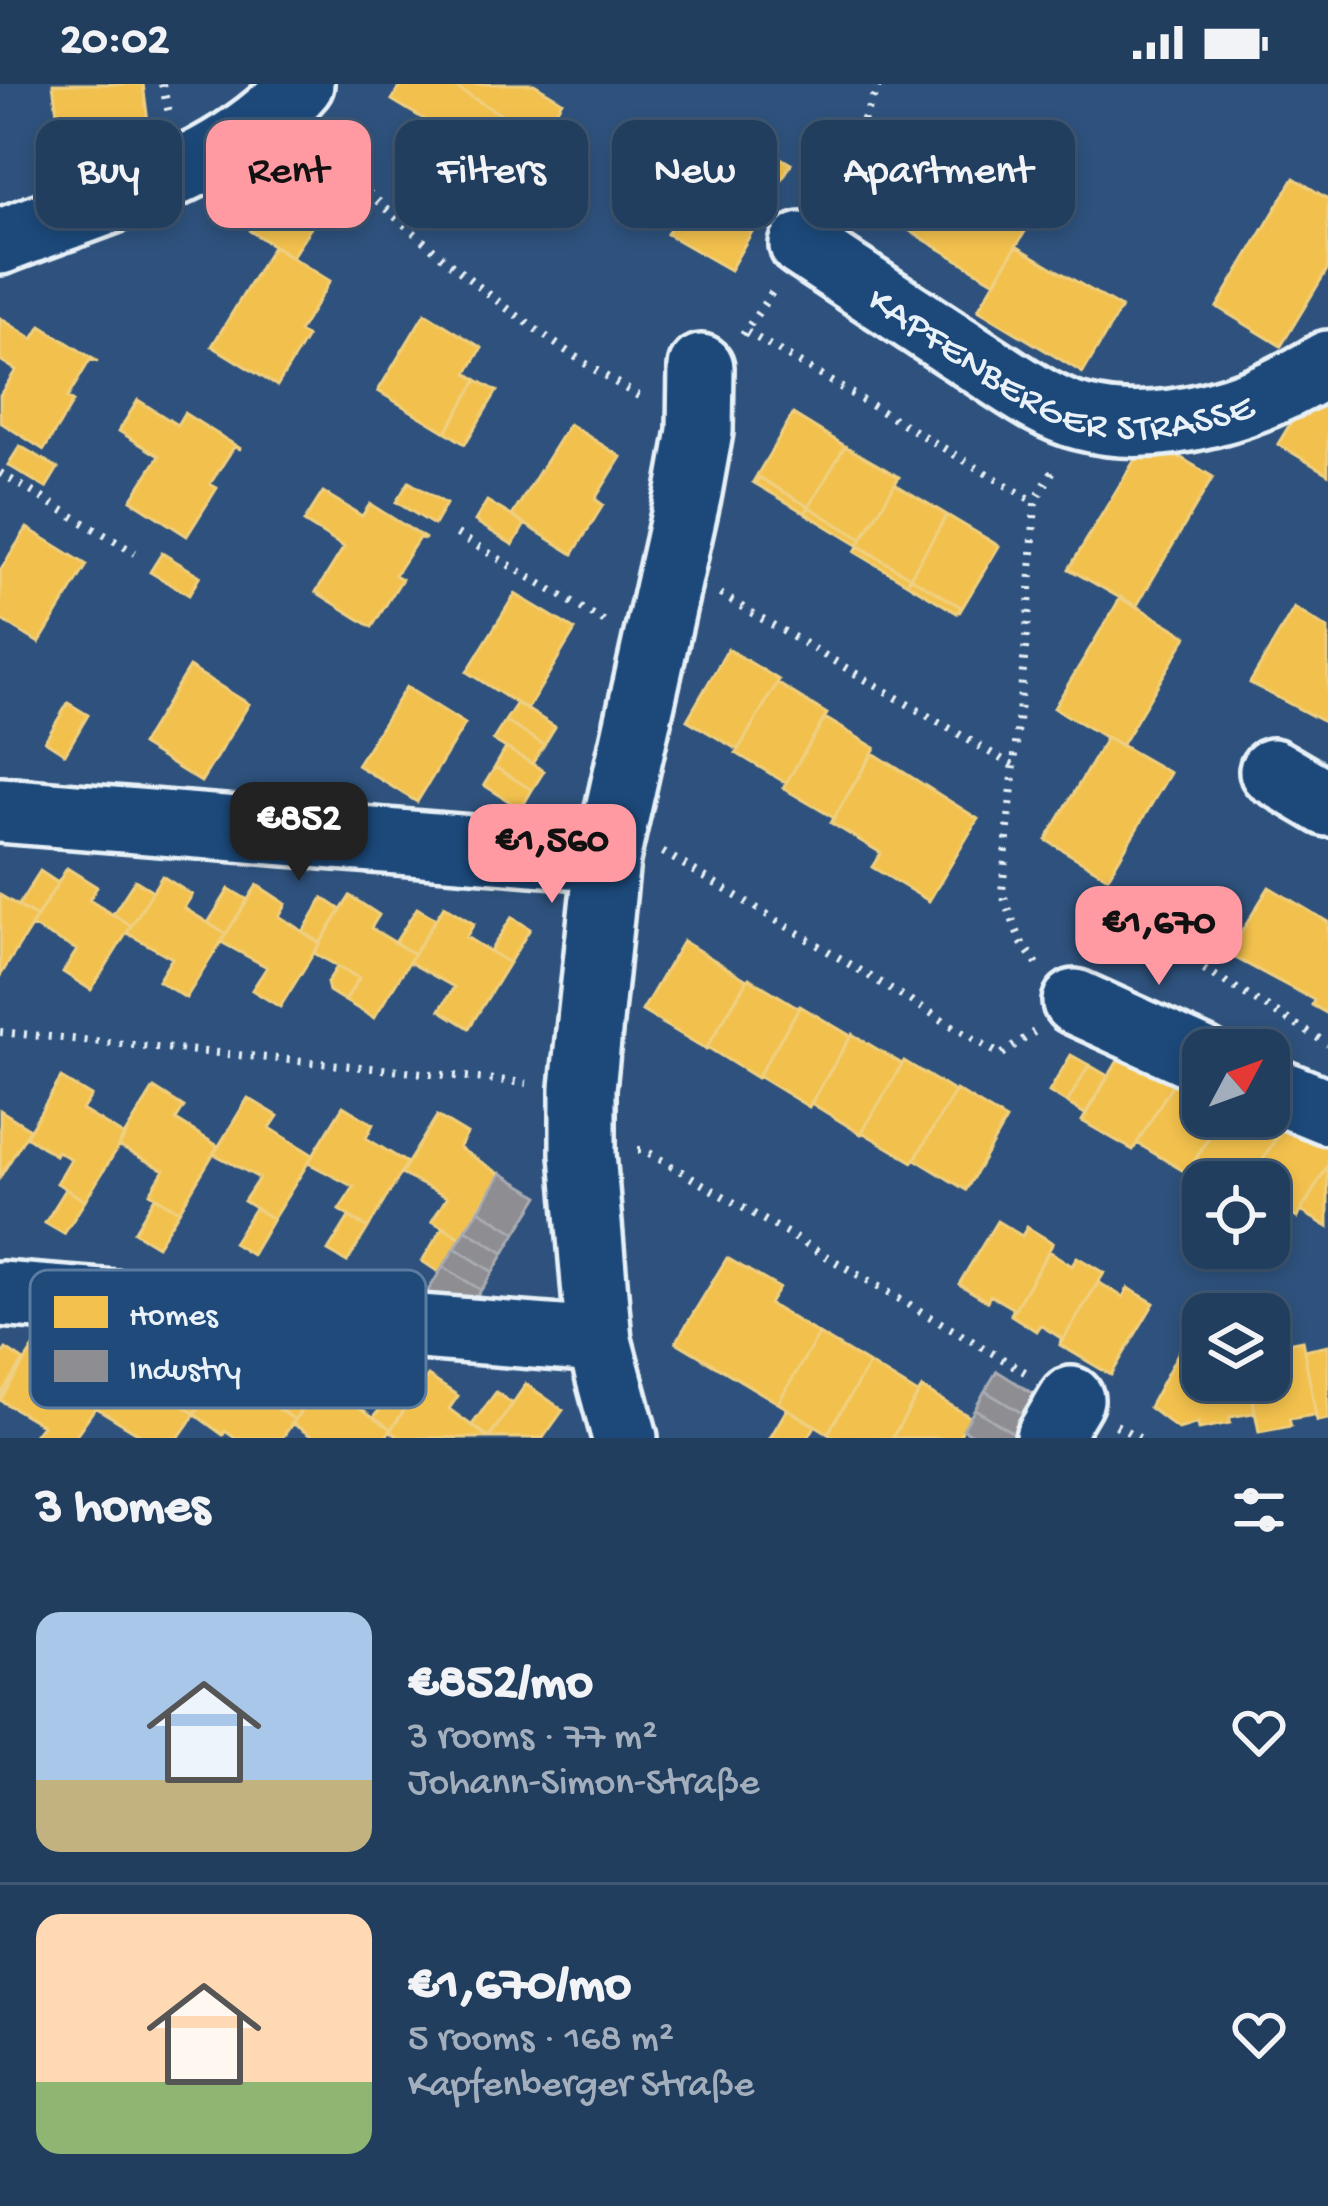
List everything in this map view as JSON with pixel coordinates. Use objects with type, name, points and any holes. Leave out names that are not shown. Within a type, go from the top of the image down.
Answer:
[{"type":"street","points":[[0,242],[189,167],[279,110],[301,84]]},
{"type":"street","name":"KAPFENBERGER STRASSE","points":[[802,245],[1029,394],[1082,418],[1123,424],[1214,413],[1300,380],[1328,362]]},
{"type":"street","points":[[626,1438],[599,1342],[583,1154],[583,1088],[611,841],[700,430],[724,350]]},
{"type":"street","points":[[1272,771],[1328,804]]},
{"type":"street","points":[[0,810],[611,841]]},
{"type":"street","points":[[1075,1002],[1182,1050]]},
{"type":"street","points":[[1290,1097],[1328,1112]]},
{"type":"street","points":[[0,1294],[30,1296]]},
{"type":"street","points":[[426,1328],[599,1342]]},
{"type":"path","points":[[371,193],[590,369],[700,430]]},
{"type":"path","points":[[724,350],[1035,502]]},
{"type":"path","points":[[611,841],[1001,1055],[1075,1002],[1052,986],[1021,942],[1002,892],[1035,502],[1082,418]]},
{"type":"path","points":[[0,472],[136,553]]},
{"type":"path","points":[[458,534],[653,650]]},
{"type":"path","points":[[672,566],[1015,767]]},
{"type":"path","points":[[1204,969],[1328,1044]]},
{"type":"path","points":[[0,1033],[583,1088]]},
{"type":"path","points":[[583,1154],[644,1150],[1059,1418],[1139,1438]]},
{"type":"building: Homes","points":[[53,84],[143,84],[148,120],[58,120]]},
{"type":"building: Homes","points":[[402,84],[450,84],[510,120],[425,120],[392,100]]},
{"type":"building: Homes","points":[[450,84],[534,84],[562,101],[551,120],[510,120]]},
{"type":"building: Homes","points":[[777,156],[791,164],[777,188]]},
{"type":"building: Homes","points":[[1294,178],[1328,199],[1328,268],[1281,346],[1217,307]]},
{"type":"building: Homes","points":[[252,228],[310,228],[292,257]]},
{"type":"building: Homes","points":[[670,228],[754,228],[730,270],[667,234]]},
{"type":"building: Homes","points":[[905,228],[1027,228],[995,282]]},
{"type":"building: Homes","points":[[273,246],[330,281],[299,332],[307,337],[277,386],[212,346]]},
{"type":"building: Homes","points":[[1016,246],[1121,308],[1083,373],[978,310]]},
{"type":"building: Homes","points":[[425,313],[482,348],[467,373],[477,380],[446,432],[378,391]]},
{"type":"building: Homes","points":[[0,318],[33,339],[41,326],[98,362],[90,360],[67,398],[73,402],[44,450],[0,422],[0,395],[16,370],[0,360]]},
{"type":"building: Homes","points":[[1318,378],[1328,384],[1328,474],[1278,444]]},
{"type":"building: Homes","points":[[477,380],[497,391],[465,444],[446,432]]},
{"type":"building: Homes","points":[[138,400],[177,425],[184,413],[241,449],[234,447],[210,484],[217,488],[187,536],[131,500],[159,456],[119,431]]},
{"type":"building: Homes","points":[[793,414],[845,446],[809,507],[759,477],[753,482]]},
{"type":"building: Homes","points":[[569,424],[621,457],[595,499],[603,505],[573,554],[512,516]]},
{"type":"building: Homes","points":[[1148,438],[1213,477],[1136,607],[1069,569]]},
{"type":"building: Homes","points":[[20,446],[58,468],[46,488],[8,465]]},
{"type":"building: Homes","points":[[845,446],[899,477],[862,539],[809,507]]},
{"type":"building: Homes","points":[[759,477],[809,507],[805,513],[756,484]]},
{"type":"building: Homes","points":[[409,482],[446,504],[434,525],[396,502]]},
{"type":"building: Homes","points":[[895,484],[947,515],[910,577],[858,545]]},
{"type":"building: Homes","points":[[323,492],[362,516],[370,504],[426,539],[419,538],[395,575],[402,579],[372,627],[316,592],[344,547],[304,522]]},
{"type":"building: Homes","points":[[487,501],[525,524],[513,545],[475,521]]},
{"type":"building: Homes","points":[[809,507],[862,539],[858,545],[805,513]]},
{"type":"building: Homes","points":[[947,515],[999,546],[959,613],[961,607],[910,577]]},
{"type":"building: Homes","points":[[27,528],[87,565],[39,643],[0,619],[0,571]]},
{"type":"building: Homes","points":[[858,546],[910,577],[907,583],[855,552]]},
{"type":"building: Homes","points":[[162,553],[200,576],[189,595],[150,572]]},
{"type":"building: Homes","points":[[910,577],[961,607],[957,613],[907,583]]},
{"type":"building: Homes","points":[[515,594],[575,630],[527,710],[467,672]]},
{"type":"building: Homes","points":[[1121,597],[1187,636],[1121,746],[1054,708]]},
{"type":"building: Homes","points":[[1294,608],[1328,629],[1328,724],[1250,683]]},
{"type":"building: Homes","points":[[728,649],[779,680],[738,750],[687,720]]},
{"type":"building: Homes","points":[[189,667],[249,704],[201,782],[141,745]]},
{"type":"building: Homes","points":[[777,683],[827,714],[786,783],[736,753]]},
{"type":"building: Homes","points":[[406,687],[465,724],[417,802],[357,765]]},
{"type":"building: Homes","points":[[68,703],[88,715],[65,754],[45,741]]},
{"type":"building: Homes","points":[[517,703],[555,727],[544,745],[505,721]]},
{"type":"building: Homes","points":[[825,718],[875,748],[834,818],[783,788]]},
{"type":"building: Homes","points":[[505,721],[544,745],[532,764],[493,740]]},
{"type":"building: Homes","points":[[1107,737],[1170,773],[1108,877],[1046,840]]},
{"type":"building: Homes","points":[[506,748],[544,771],[532,790],[495,767]]},
{"type":"building: Homes","points":[[873,753],[978,819],[929,901],[872,867],[881,853],[831,823]]},
{"type":"building: Homes","points":[[495,767],[532,790],[521,809],[484,785]]},
{"type":"building: Homes","points":[[67,868],[97,887],[89,900],[131,926],[91,990],[63,972],[77,950],[31,926]]},
{"type":"building: Homes","points":[[40,871],[58,883],[37,917],[18,906]]},
{"type":"building: Homes","points":[[162,876],[192,895],[184,908],[226,934],[186,998],[158,981],[172,958],[127,933]]},
{"type":"building: Homes","points":[[135,880],[153,891],[131,926],[113,914]]},
{"type":"building: Homes","points":[[257,885],[286,904],[279,916],[320,943],[280,1007],[252,990],[267,967],[221,942]]},
{"type":"building: Homes","points":[[1269,887],[1328,922],[1328,1014],[1312,1005],[1314,1000],[1228,954]]},
{"type":"building: Homes","points":[[229,889],[248,900],[226,934],[208,923]]},
{"type":"building: Homes","points":[[0,895],[37,917],[0,976]]},
{"type":"building: Homes","points":[[350,896],[379,915],[371,928],[414,954],[374,1018],[345,1001],[359,978],[314,953]]},
{"type":"building: Homes","points":[[323,898],[341,910],[320,943],[303,932]]},
{"type":"building: Homes","points":[[444,906],[474,924],[466,937],[509,963],[469,1028],[440,1010],[454,987],[409,962]]},
{"type":"building: Homes","points":[[417,908],[436,919],[414,954],[395,943]]},
{"type":"building: Homes","points":[[512,917],[530,929],[509,963],[490,951]]},
{"type":"building: Homes","points":[[683,941],[747,980],[706,1049],[642,1011]]},
{"type":"building: Homes","points":[[337,967],[359,978],[345,1001],[329,991],[327,983]]},
{"type":"building: Homes","points":[[749,978],[799,1008],[757,1078],[707,1047]]},
{"type":"building: Homes","points":[[800,1006],[851,1036],[809,1107],[758,1076]]},
{"type":"building: Homes","points":[[852,1034],[902,1064],[861,1134],[811,1103]]},
{"type":"building: Homes","points":[[1123,1052],[1173,1083],[1133,1150],[1082,1121]]},
{"type":"building: Homes","points":[[1071,1055],[1089,1065],[1067,1103],[1049,1092]]},
{"type":"building: Homes","points":[[904,1061],[955,1092],[913,1162],[862,1132]]},
{"type":"building: Homes","points":[[1089,1065],[1108,1076],[1085,1114],[1067,1103]]},
{"type":"building: Homes","points":[[1178,1075],[1182,1077],[1182,1137],[1208,1137],[1194,1161],[1182,1161],[1182,1170],[1137,1143]]},
{"type":"building: Homes","points":[[61,1078],[91,1096],[82,1110],[125,1136],[85,1201],[57,1183],[71,1159],[57,1151],[55,1155],[26,1136]]},
{"type":"building: Homes","points":[[154,1088],[184,1107],[176,1120],[218,1146],[179,1211],[150,1193],[164,1170],[118,1146]]},
{"type":"building: Homes","points":[[956,1090],[1006,1120],[966,1190],[915,1159]]},
{"type":"building: Homes","points":[[248,1098],[278,1116],[270,1128],[313,1155],[273,1219],[244,1201],[259,1178],[214,1154]]},
{"type":"building: Homes","points":[[343,1106],[373,1124],[366,1138],[407,1163],[368,1228],[339,1210],[354,1187],[308,1163]]},
{"type":"building: Homes","points":[[0,1110],[30,1129],[0,1177]]},
{"type":"building: Homes","points":[[437,1116],[467,1134],[459,1148],[500,1174],[461,1238],[432,1221],[447,1197],[401,1174]]},
{"type":"building: Homes","points":[[1290,1121],[1328,1144],[1328,1165],[1297,1218],[1290,1214],[1290,1161],[1262,1161],[1276,1137],[1290,1137]]},
{"type":"building: Homes","points":[[1209,1137],[1277,1137],[1262,1161],[1195,1161]]},
{"type":"building: Homes","points":[[1328,1165],[1328,1227],[1301,1211]]},
{"type":"building: Homes","points":[[66,1189],[85,1201],[64,1234],[45,1223]]},
{"type":"building: Homes","points":[[155,1197],[179,1211],[157,1246],[134,1232]]},
{"type":"building: Homes","points":[[255,1208],[273,1219],[252,1255],[233,1243]]},
{"type":"building: Homes","points":[[349,1217],[368,1228],[347,1262],[328,1251]]},
{"type":"building: Homes","points":[[997,1221],[1022,1236],[1027,1227],[1053,1243],[1011,1315],[1012,1308],[990,1295],[987,1301],[959,1284]]},
{"type":"building: Homes","points":[[443,1227],[461,1238],[440,1273],[422,1261]]},
{"type":"building: Homes","points":[[1049,1251],[1072,1266],[1077,1257],[1104,1273],[1060,1345],[1061,1338],[1040,1325],[1036,1331],[1011,1315]]},
{"type":"building: Homes","points":[[727,1258],[779,1288],[769,1304],[819,1334],[778,1403],[676,1342]]},
{"type":"building: Homes","points":[[1098,1282],[1123,1297],[1128,1288],[1154,1303],[1111,1375],[1060,1345]]},
{"type":"building: Homes","points":[[819,1334],[869,1364],[828,1433],[778,1403]]},
{"type":"building: Homes","points":[[1302,1340],[1317,1421],[1314,1415],[1289,1419],[1291,1426],[1259,1432],[1253,1401],[1290,1401],[1290,1342]]},
{"type":"building: Homes","points":[[1328,1345],[1328,1419],[1317,1421],[1304,1350]]},
{"type":"building: Homes","points":[[1182,1346],[1182,1401],[1253,1401],[1256,1416],[1178,1429],[1149,1407]]},
{"type":"building: Homes","points":[[6,1349],[24,1361],[0,1395],[0,1357]]},
{"type":"building: Homes","points":[[30,1354],[30,1408],[95,1408],[74,1438],[32,1438],[42,1425],[0,1400]]},
{"type":"building: Homes","points":[[869,1364],[918,1394],[892,1438],[836,1438],[828,1433]]},
{"type":"building: Homes","points":[[426,1379],[458,1396],[449,1409],[489,1438],[400,1438],[390,1431],[406,1408],[426,1408]]},
{"type":"building: Homes","points":[[526,1384],[563,1410],[543,1438],[489,1438]]},
{"type":"building: Homes","points":[[922,1388],[970,1417],[958,1438],[892,1438]]},
{"type":"building: Homes","points":[[496,1392],[513,1404],[489,1437],[472,1425]]},
{"type":"building: Homes","points":[[97,1408],[187,1408],[195,1414],[178,1438],[136,1438],[139,1434]]},
{"type":"building: Homes","points":[[198,1408],[278,1408],[295,1420],[282,1438],[235,1438],[194,1414]]},
{"type":"building: Homes","points":[[277,1408],[303,1408],[295,1420]]},
{"type":"building: Homes","points":[[303,1408],[360,1408],[391,1429],[385,1438],[314,1438],[292,1423]]},
{"type":"building: Homes","points":[[381,1408],[406,1408],[391,1429],[374,1417]]},
{"type":"building: Homes","points":[[787,1409],[815,1426],[808,1438],[770,1438]]},
{"type":"building: Industry","points":[[501,1173],[539,1196],[516,1233],[479,1210]]},
{"type":"building: Industry","points":[[479,1210],[516,1233],[504,1253],[466,1230]]},
{"type":"building: Industry","points":[[466,1230],[504,1253],[493,1272],[455,1248]]},
{"type":"building: Industry","points":[[455,1248],[493,1272],[481,1290],[443,1267]]},
{"type":"building: Industry","points":[[443,1267],[481,1290],[469,1309],[426,1306],[426,1294]]},
{"type":"building: Industry","points":[[997,1371],[1037,1396],[1025,1415],[985,1391]]},
{"type":"building: Industry","points":[[985,1391],[1025,1415],[1015,1434],[975,1409]]},
{"type":"building: Industry","points":[[975,1409],[1015,1434],[1012,1438],[978,1438],[963,1429]]}]
